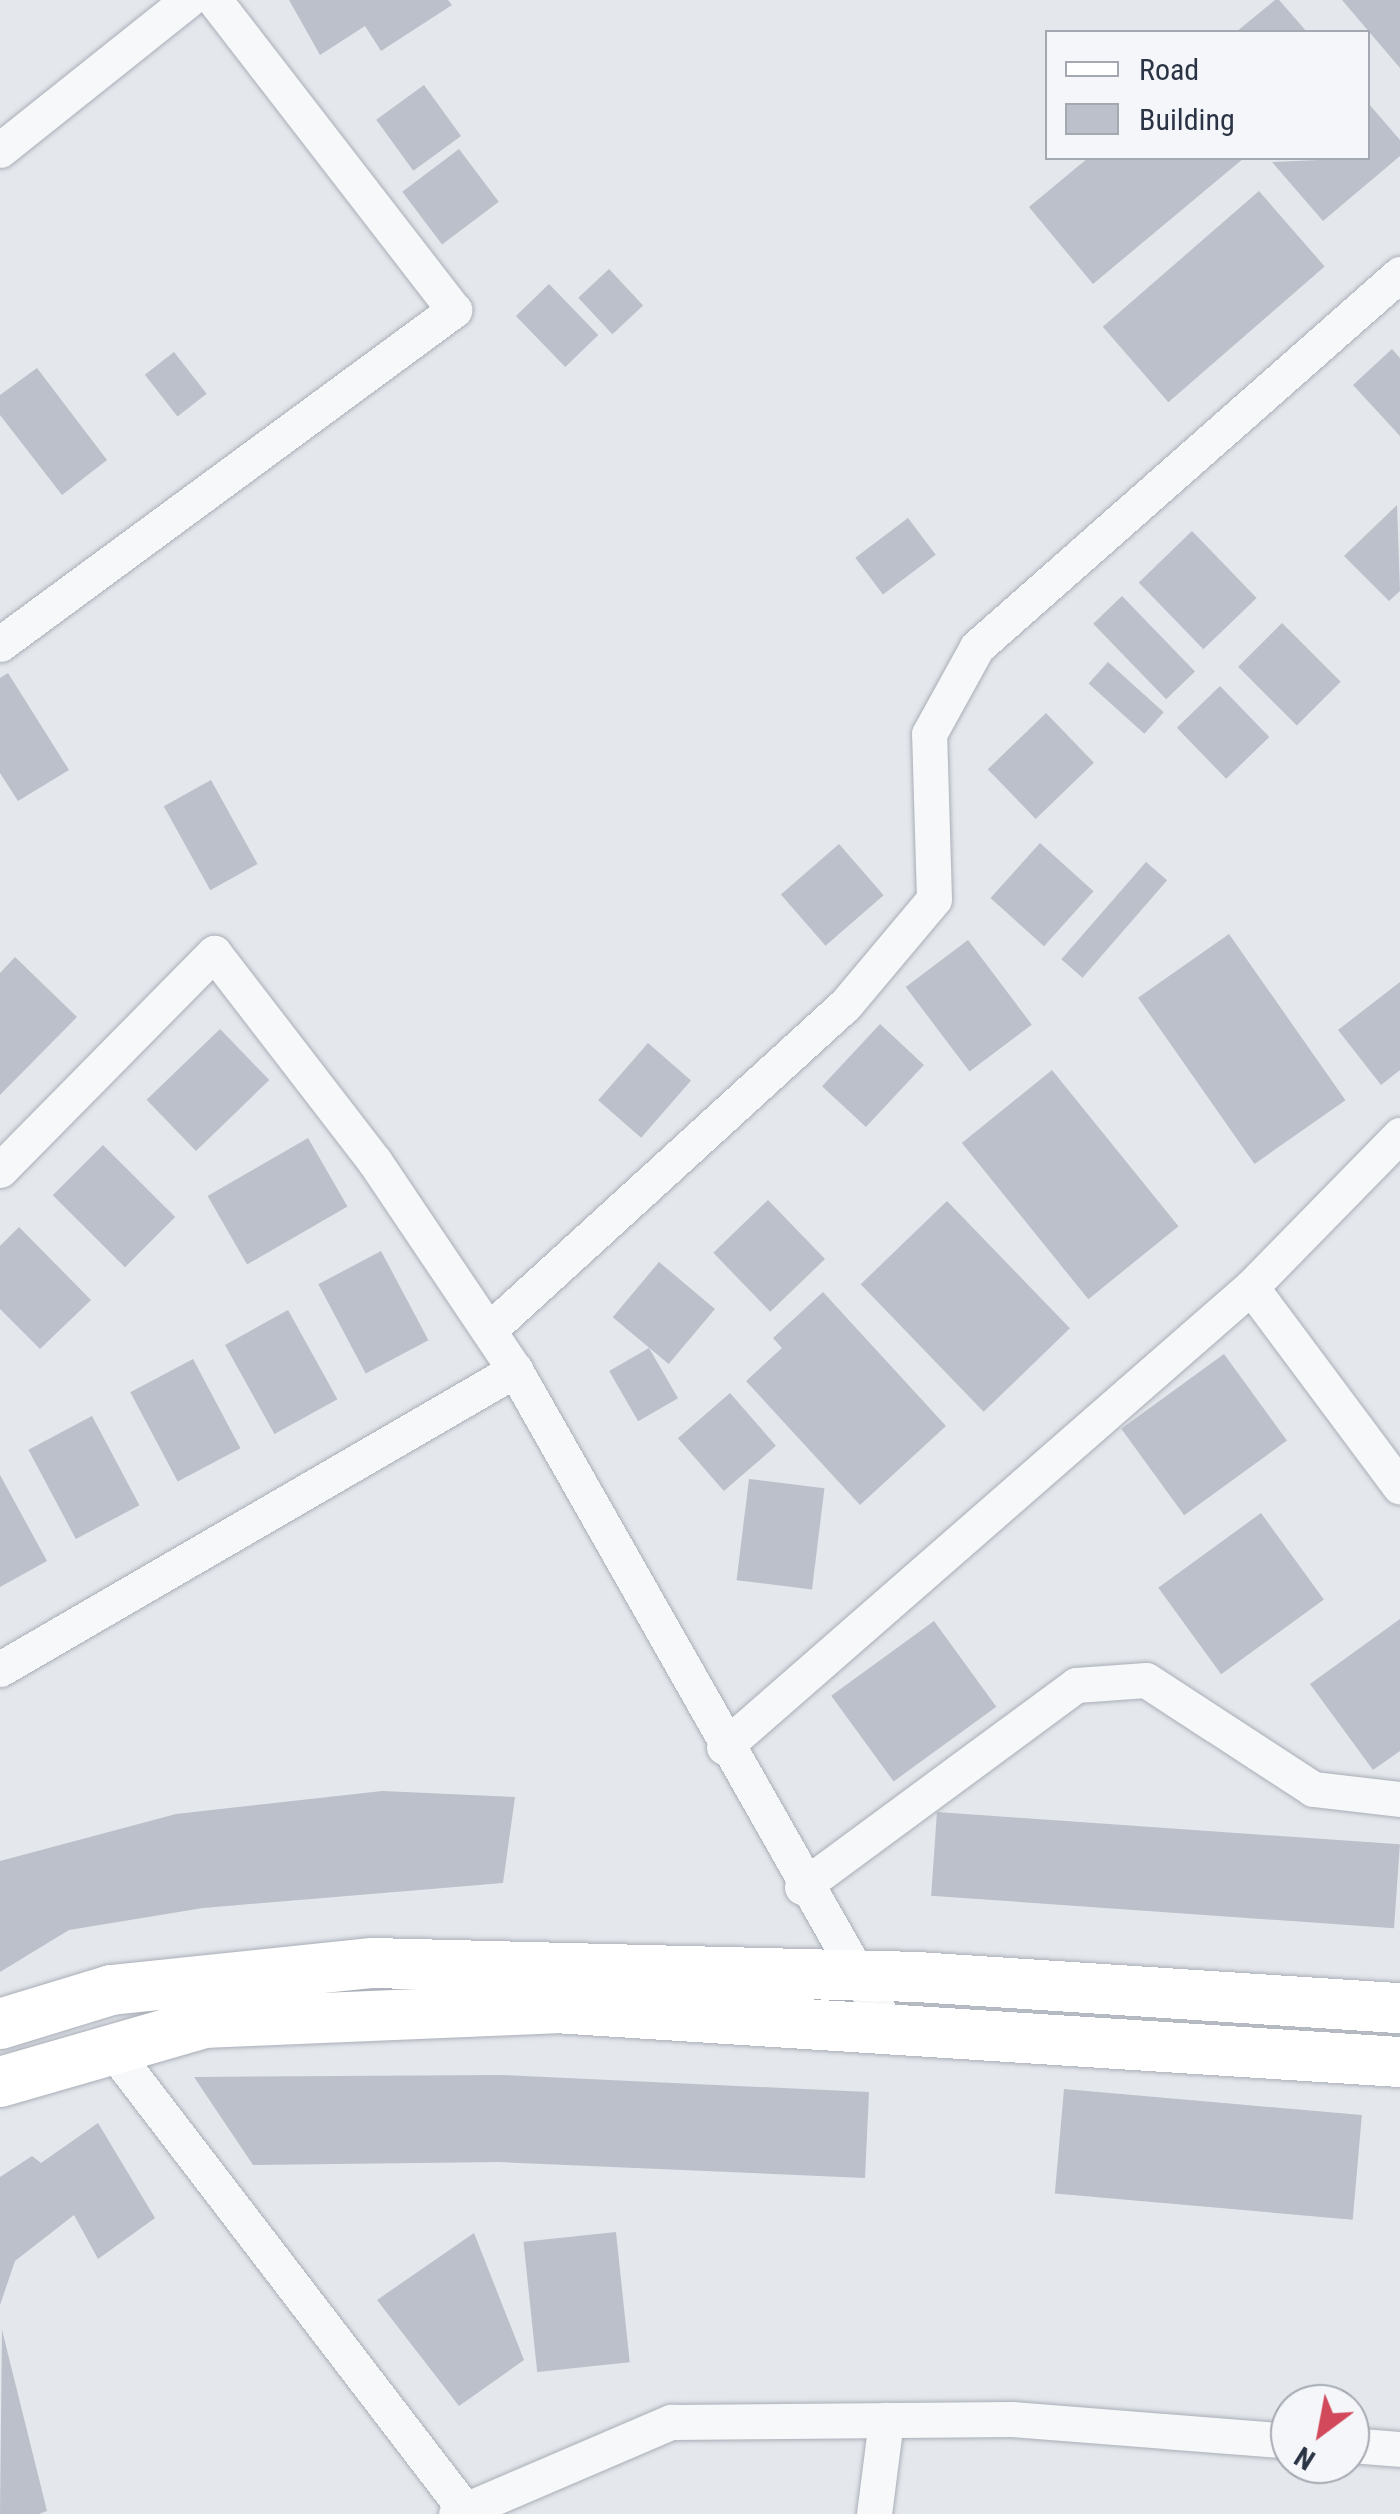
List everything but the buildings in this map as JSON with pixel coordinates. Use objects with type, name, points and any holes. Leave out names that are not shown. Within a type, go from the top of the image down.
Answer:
[{"type":"main road","points":[[0,2024],[111,1990],[373,1963],[852,1975],[1400,2008]]},
{"type":"main road","points":[[0,2082],[204,2023],[556,2008],[1400,2062]]},
{"type":"street","points":[[0,150],[188,0]]},
{"type":"street","points":[[0,644],[454,310],[214,0]]},
{"type":"street","points":[[488,1330],[845,1005],[934,899],[930,734],[977,647],[1400,274]]},
{"type":"street","points":[[0,1170],[214,952],[516,1370],[852,1975],[889,2029]]},
{"type":"street","points":[[724,1746],[1251,1288],[1400,1135]]},
{"type":"street","points":[[1251,1288],[1400,1487]]},
{"type":"street","points":[[0,1668],[516,1370]]},
{"type":"street","points":[[802,1886],[1076,1685],[1146,1680],[1313,1789],[1400,1799]]},
{"type":"street","points":[[112,2048],[463,2513],[671,2422],[1012,2419],[1270,2439]]},
{"type":"street","points":[[874,2514],[886,2420]]},
{"type":"street","points":[[1370,2447],[1400,2449]]}]
